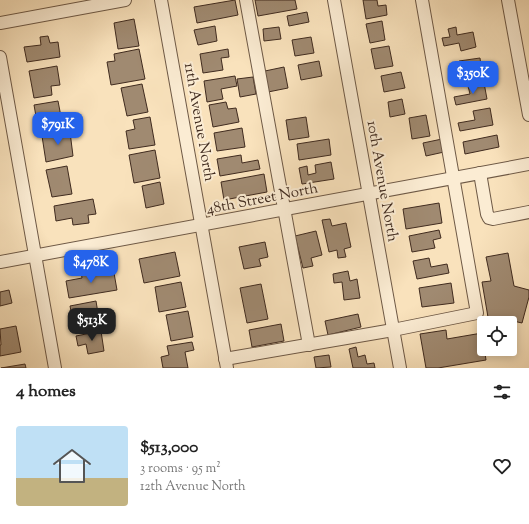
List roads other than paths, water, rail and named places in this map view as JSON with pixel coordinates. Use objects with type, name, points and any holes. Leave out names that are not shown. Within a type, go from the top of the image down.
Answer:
[{"type":"street","points":[[0,23],[126,0]]},
{"type":"street","name":"11th Avenue North","points":[[161,0],[226,364]]},
{"type":"street","points":[[246,0],[308,345]]},
{"type":"street","name":"10th Avenue North","points":[[334,0],[400,368]]},
{"type":"street","points":[[226,364],[308,345],[477,313],[422,0]]},
{"type":"street","points":[[508,0],[524,60],[529,115]]},
{"type":"street","points":[[0,57],[55,368]]},
{"type":"street","name":"48th Street North","points":[[0,262],[529,164]]},
{"type":"street","points":[[480,173],[489,218],[493,219],[529,212]]}]
